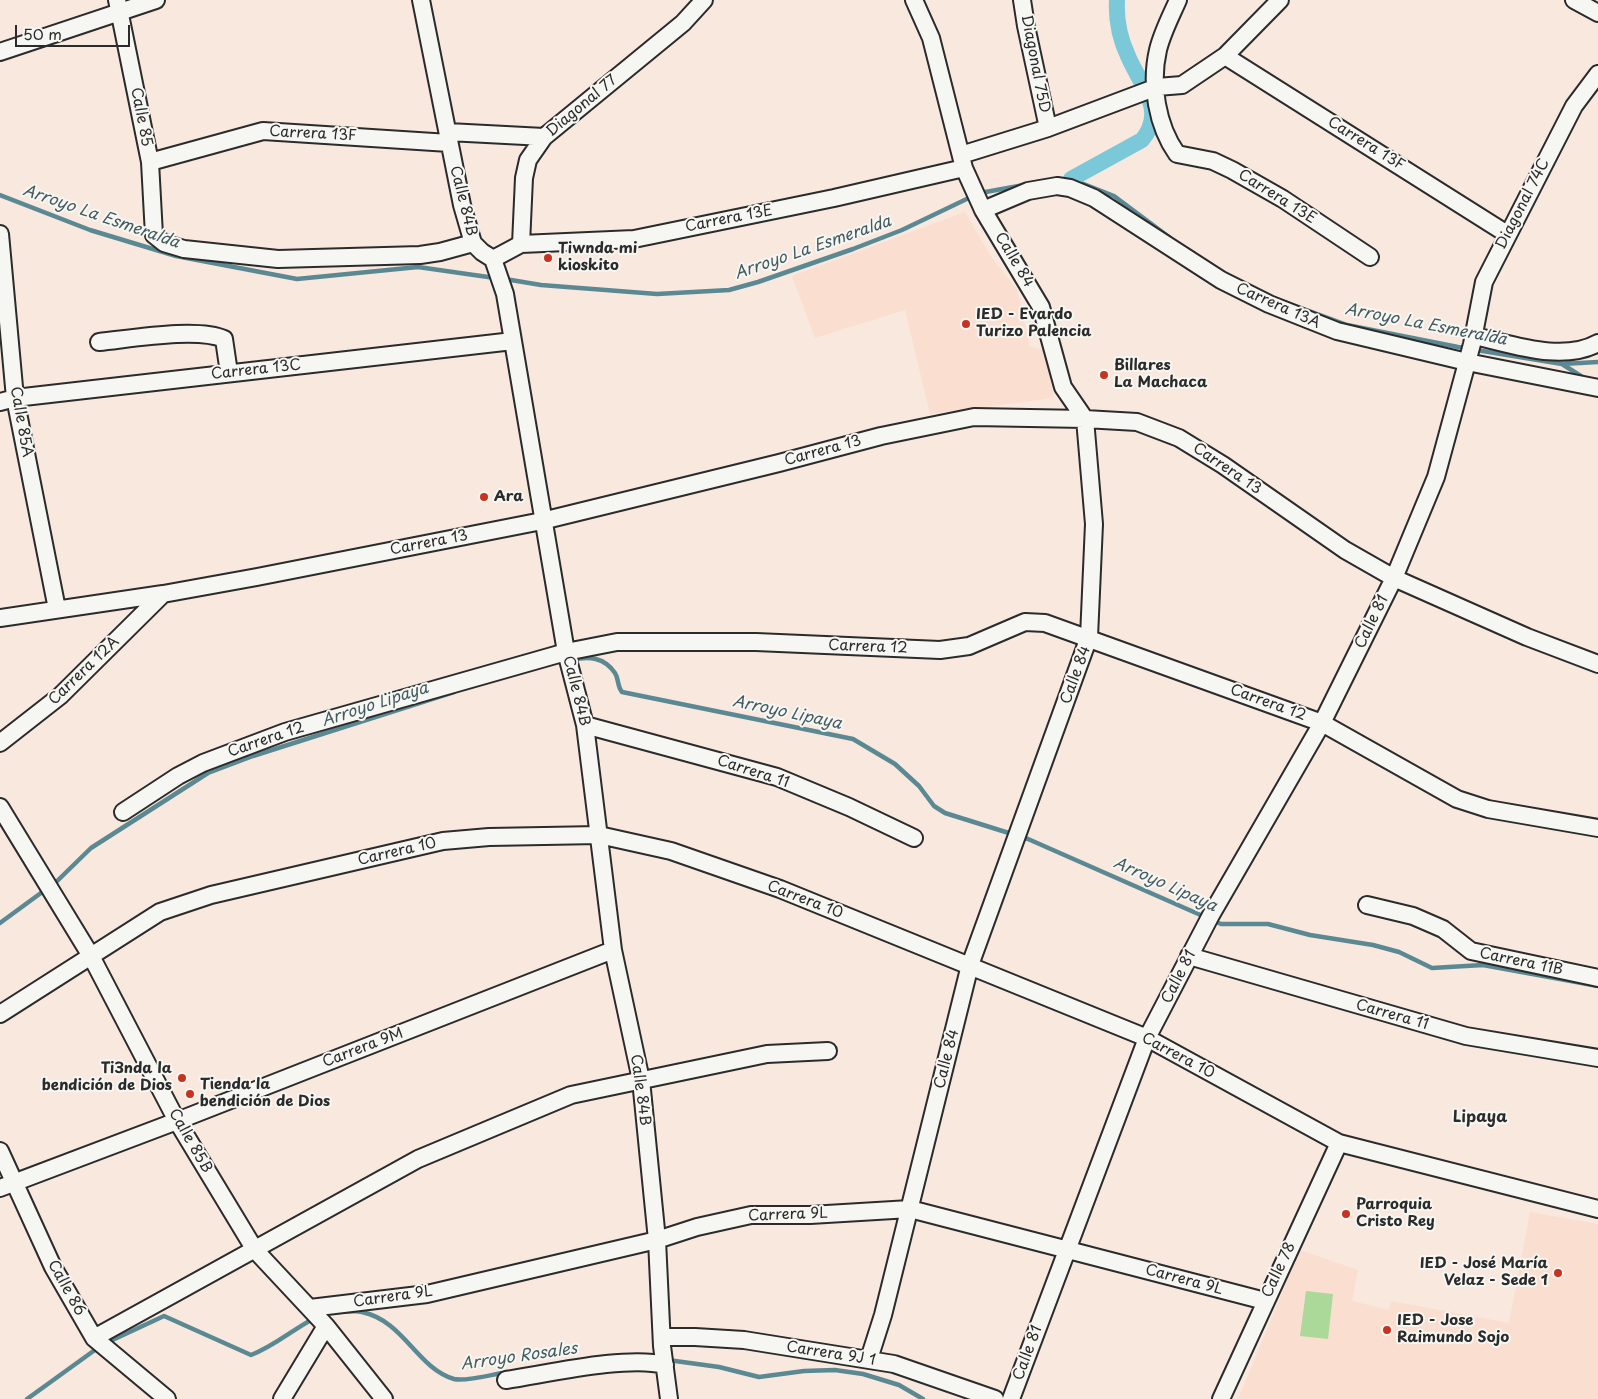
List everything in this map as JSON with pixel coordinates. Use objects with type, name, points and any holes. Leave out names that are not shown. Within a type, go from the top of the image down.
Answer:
[{"type":"street","points":[[0,52],[118,6],[156,0]]},
{"type":"street","name":"Calle 84B","points":[[421,0],[473,243],[496,264],[505,294],[542,521],[568,657],[585,725],[613,950],[641,1080],[657,1240],[663,1352],[669,1399]]},
{"type":"street","name":"Diagonal 77","points":[[521,244],[524,178],[528,160],[544,137],[683,23],[704,0]]},
{"type":"street","name":"Calle 84","points":[[869,1360],[910,1209],[970,965],[1089,637],[1094,524],[1085,419],[1064,387],[1041,307],[981,207],[971,186],[931,38],[914,0]]},
{"type":"street","name":"Diagonal 75D","points":[[1022,0],[1048,128]]},
{"type":"street","points":[[1149,90],[1164,29],[1178,0]]},
{"type":"street","name":"Carrera 13E","points":[[496,264],[521,244],[634,238],[834,198],[963,162],[1149,90],[1182,85],[1225,56],[1280,0]]},
{"type":"street","points":[[1574,0],[1598,13]]},
{"type":"street","name":"Calle 85","points":[[118,6],[150,162],[154,235],[164,243],[184,249],[278,259],[420,255],[473,243]]},
{"type":"street","name":"Carrera 13F","points":[[1225,56],[1507,234]]},
{"type":"street","name":"Diagonal 74C","points":[[1394,578],[1436,477],[1471,350],[1484,282],[1574,106],[1598,74]]},
{"type":"street","name":"Carrera 13E","points":[[1149,90],[1166,139],[1177,154],[1214,162],[1232,170],[1282,199],[1370,257]]},
{"type":"street","name":"Carrera 13F","points":[[150,162],[263,131],[449,138],[544,137]]},
{"type":"street","name":"Carrera 13A","points":[[981,207],[1028,191],[1057,186],[1070,188],[1094,198],[1221,280],[1270,304],[1336,331],[1471,350],[1595,385]]},
{"type":"street","name":"Calle 85A","points":[[0,234],[8,400],[57,608]]},
{"type":"street","points":[[99,342],[182,335],[217,336],[224,338],[227,344],[229,373]]},
{"type":"street","name":"Carrera 13C","points":[[8,400],[513,341]]},
{"type":"street","points":[[1471,350],[1585,351],[1598,344]]},
{"type":"street","name":"Carrera 13","points":[[0,618],[57,608],[163,594],[542,521],[881,436],[974,417],[1085,419],[1137,422],[1179,438],[1222,465],[1345,550],[1394,578],[1527,637],[1598,664]]},
{"type":"street","name":"Calle 81","points":[[1011,1399],[1147,1038],[1209,920],[1322,723],[1394,578]]},
{"type":"street","name":"Carrera 12A","points":[[0,743],[60,696],[163,594]]},
{"type":"street","name":"Carrera 12","points":[[123,812],[178,776],[223,754],[285,732],[568,657],[617,642],[756,642],[940,650],[969,646],[1025,622],[1045,622],[1322,723],[1457,799],[1488,809],[1598,828]]},
{"type":"street","name":"Carrera 11","points":[[585,725],[777,777],[849,807],[914,838]]},
{"type":"street","name":"Calle 85B","points":[[0,807],[91,956],[177,1121],[255,1250],[318,1317],[384,1399]]},
{"type":"street","name":"Carrera 10","points":[[0,1014],[160,912],[211,895],[443,841],[489,837],[599,835],[671,851],[780,889],[1147,1038],[1339,1143],[1598,1209]]},
{"type":"street","name":"Carrera 11B","points":[[1366,905],[1413,916],[1443,929],[1471,952],[1598,978]]},
{"type":"street","name":"Carrera 9M","points":[[7,1185],[177,1121],[613,950]]},
{"type":"street","name":"Carrera 11","points":[[1189,956],[1466,1036],[1598,1058]]},
{"type":"street","points":[[96,1340],[418,1159],[571,1095],[767,1054],[828,1052]]},
{"type":"street","name":"Calle 78","points":[[1221,1399],[1339,1143]]},
{"type":"street","name":"Calle 86","points":[[0,1151],[7,1185],[96,1340],[167,1399]]},
{"type":"street","name":"Carrera 9L","points":[[318,1317],[427,1294],[657,1240],[697,1226],[750,1215],[810,1215],[910,1209],[1265,1301]]},
{"type":"street","points":[[282,1399],[318,1317]]},
{"type":"street","name":"Carrera 9J 1","points":[[506,1380],[624,1363],[655,1362],[663,1352],[695,1336],[744,1340],[894,1364],[995,1399]]},
{"type":"shaded area","name":"IED - Evardo Turizo Palencia","points":[[965,212],[992,258],[1017,289],[1030,347],[1045,350],[1054,398],[930,414],[905,310],[815,338],[792,276]]},
{"type":"shaded area","name":"IED - Jose Raimundo Sojo","points":[[1530,1212],[1598,1224],[1598,1399],[1238,1399],[1300,1250],[1358,1270],[1352,1301],[1389,1310],[1391,1301],[1509,1323]]},
{"type":"green space","points":[[1306,1291],[1333,1294],[1328,1339],[1300,1336]]},
{"type":"waterway","points":[[1071,179],[1142,140],[1149,129],[1152,118],[1149,98],[1123,43],[1118,21],[1117,0]]},
{"type":"waterway","name":"Arroyo La Esmeralda","points":[[1064,180],[1071,179],[1114,196],[1169,237]]},
{"type":"waterway","name":"Arroyo La Esmeralda","points":[[980,193],[1024,185]]},
{"type":"waterway","name":"Arroyo La Esmeralda","points":[[0,195],[90,230],[176,256],[297,279],[418,267],[495,278]]},
{"type":"waterway","name":"Arroyo La Esmeralda","points":[[505,279],[541,285],[657,294],[729,290],[758,282],[853,249],[902,230],[973,196]]},
{"type":"waterway","name":"Arroyo La Esmeralda","points":[[1282,301],[1347,325],[1458,347],[1562,364],[1598,362]]},
{"type":"waterway","points":[[1562,364],[1584,378]]},
{"type":"waterway","name":"Arroyo Lipaya","points":[[572,660],[590,658],[606,664],[615,673],[622,692],[853,739],[895,764],[919,786],[934,806],[945,813],[1028,839],[1221,924],[1268,924],[1310,935],[1373,945],[1399,952],[1432,968],[1483,965],[1598,986]]},
{"type":"waterway","name":"Arroyo Lipaya","points":[[52,886],[91,848],[208,773],[253,756],[454,692]]},
{"type":"waterway","name":"Arroyo Lipaya","points":[[0,923],[45,890]]},
{"type":"waterway","name":"Arroyo Rosales","points":[[339,1312],[360,1311],[376,1317],[400,1334],[430,1365],[454,1379],[472,1379],[507,1372]]},
{"type":"waterway","name":"Arroyo Rosales","points":[[106,1343],[164,1316],[251,1355],[268,1347],[315,1318]]},
{"type":"waterway","name":"Arroyo Rosales","points":[[27,1399],[99,1347]]},
{"type":"waterway","name":"Arroyo Rosales","points":[[668,1360],[719,1367],[759,1377],[804,1371],[835,1370],[863,1374],[899,1385],[923,1399]]},
{"type":"place","name":"Tiwnda mi kioskito","points":[[548,258]]},
{"type":"place","name":"IED - Evardo Turizo Palencia","points":[[966,324]]},
{"type":"place","name":"Billares La Machaca","points":[[1104,375]]},
{"type":"place","name":"Ara","points":[[484,497]]},
{"type":"place","name":"Ti3nda la bendición de Dios","points":[[182,1078]]},
{"type":"place","name":"Tienda la bendición de Dios","points":[[190,1094]]},
{"type":"place","name":"Parroquia Cristo Rey","points":[[1346,1214]]},
{"type":"place","name":"IED - José María Velaz - Sede 1","points":[[1558,1273]]},
{"type":"place","name":"IED - Jose Raimundo Sojo","points":[[1387,1330]]},
{"type":"district","name":"Lipaya","points":[[1480,1118]]}]
